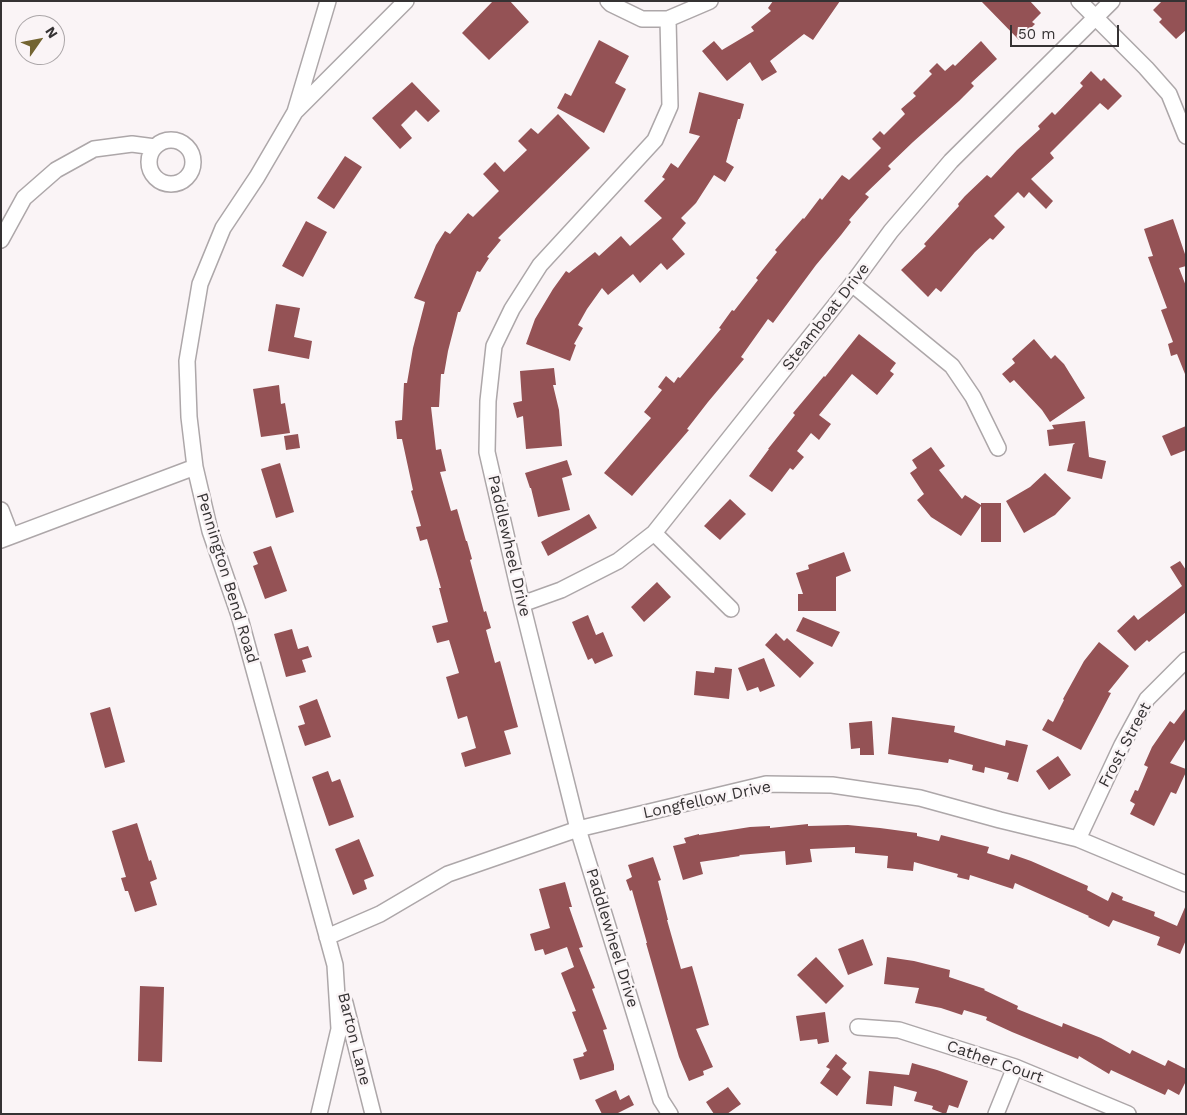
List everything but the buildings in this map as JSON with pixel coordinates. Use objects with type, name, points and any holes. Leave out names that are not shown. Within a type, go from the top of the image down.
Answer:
[{"type":"street","name":"Pennington Bend Road","points":[[319,1114],[339,1029],[335,965],[239,615],[210,531],[195,467],[187,361],[200,284],[223,228],[258,177],[295,112],[328,1]]},
{"type":"street","points":[[295,112],[406,1]]},
{"type":"street","points":[[608,1],[642,18],[668,19],[710,1]]},
{"type":"street","points":[[1079,1],[1146,68],[1169,94],[1186,136]]},
{"type":"street","name":"Steamboat Drive","points":[[522,604],[561,590],[618,561],[654,533],[852,284],[891,231],[951,161],[1112,1]]},
{"type":"street","name":"Paddlewheel Drive","points":[[668,19],[670,106],[655,140],[540,265],[512,309],[494,346],[488,401],[487,452],[522,604],[578,829],[661,1100],[670,1114]]},
{"type":"street","points":[[1,240],[24,198],[56,170],[94,148],[132,144],[155,147]]},
{"type":"street","points":[[852,284],[952,366],[974,397],[998,448]]},
{"type":"street","points":[[1,510],[6,538],[195,467]]},
{"type":"street","points":[[654,533],[731,609]]},
{"type":"street","name":"Frost Street","points":[[1078,839],[1122,746],[1147,700],[1186,660]]},
{"type":"street","name":"Longfellow Drive","points":[[327,937],[380,914],[448,874],[578,829],[766,784],[832,785],[920,798],[1078,839],[1186,884]]},
{"type":"street","name":"Barton Lane","points":[[335,965],[373,1114]]},
{"type":"street","name":"Cather Court","points":[[858,1027],[899,1030],[1015,1067],[1128,1114]]},
{"type":"street","points":[[996,1114],[1015,1067]]}]
